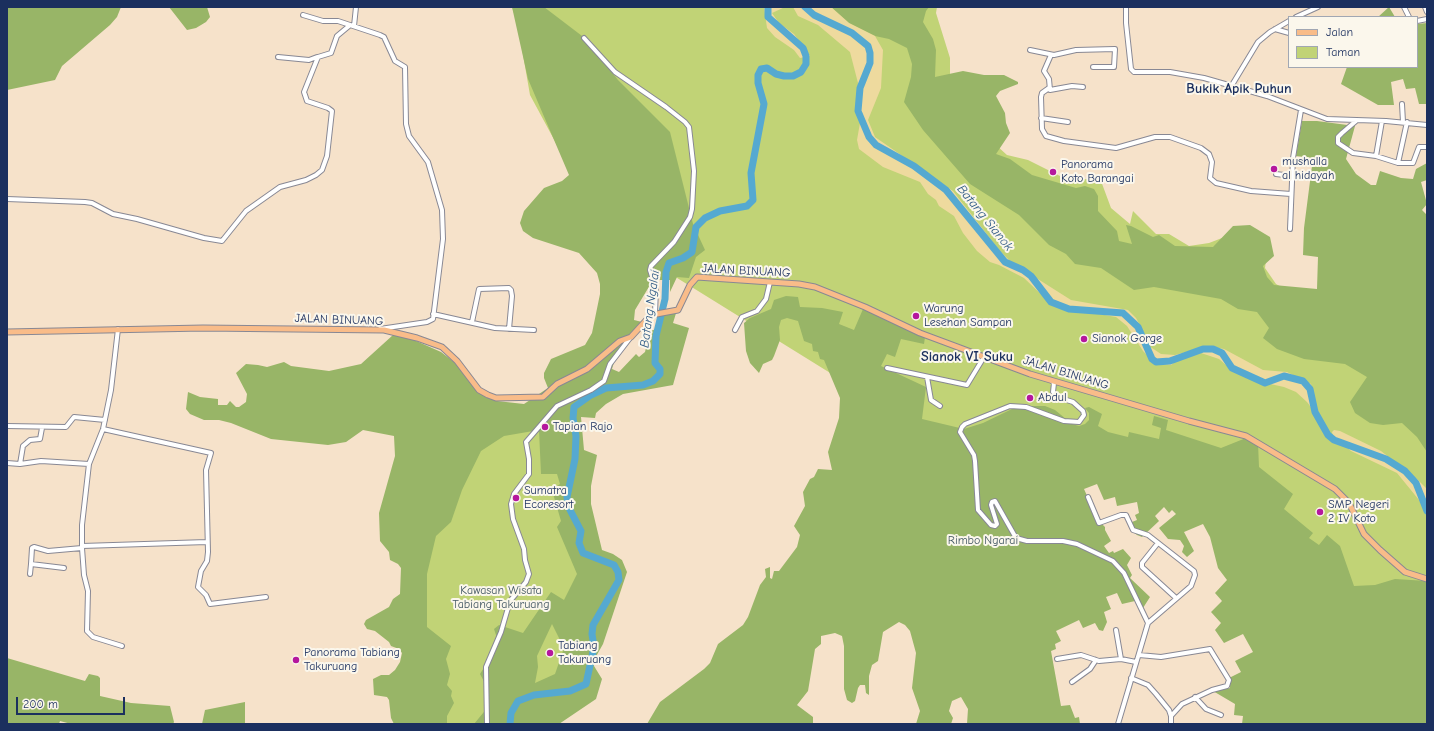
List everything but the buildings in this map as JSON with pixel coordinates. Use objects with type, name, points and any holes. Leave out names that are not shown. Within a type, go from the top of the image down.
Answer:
[{"type":"main road","name":"JALAN BINUANG","points":[[7,332],[118,329],[374,330],[418,338],[442,348],[457,361],[479,390],[496,398],[543,397],[557,384],[587,369],[620,341],[631,337],[646,319],[656,313],[678,310],[690,285],[699,276],[815,287],[920,333],[984,357],[1051,380],[1246,436],[1335,489],[1354,510],[1364,534],[1387,557],[1405,572],[1427,579]]},
{"type":"street","points":[[354,26],[356,7]]},
{"type":"street","points":[[1126,7],[1126,23],[1132,71],[1180,73],[1232,85],[1267,96],[1327,119],[1405,122],[1427,125]]},
{"type":"street","points":[[1298,16],[1318,7]]},
{"type":"street","points":[[1404,7],[1408,16]]},
{"type":"street","points":[[1425,7],[1427,12]]},
{"type":"street","points":[[303,15],[323,21],[338,21],[384,37],[395,61],[405,67],[406,124],[409,136],[428,162],[442,210],[443,239],[433,318],[428,322],[374,330]]},
{"type":"street","points":[[1232,85],[1258,42],[1264,36],[1288,22]]},
{"type":"street","points":[[278,57],[309,60],[332,53],[337,36],[349,26]]},
{"type":"street","points":[[1275,29],[1288,33]]},
{"type":"street","points":[[584,38],[615,72],[666,107],[685,122],[689,128],[694,171],[692,209],[690,217],[674,242],[651,266],[650,270],[656,287],[656,313]]},
{"type":"street","points":[[1030,50],[1051,55],[1058,55],[1076,50],[1115,49],[1114,67],[1093,67]]},
{"type":"street","points":[[1049,88],[1049,79],[1044,71],[1051,55]]},
{"type":"street","points":[[7,199],[92,203],[113,214],[137,219],[204,238],[222,241],[246,210],[280,187],[316,175],[324,166],[327,156],[332,111],[328,108],[310,103],[304,96],[314,62],[318,57]]},
{"type":"street","points":[[1049,88],[1052,90],[1072,86],[1084,87]]},
{"type":"street","points":[[1049,88],[1042,93],[1041,97],[1042,132],[1046,136],[1064,141],[1107,148],[1124,146],[1155,137],[1170,137],[1201,148],[1209,154],[1211,158],[1210,178],[1216,183],[1251,191],[1291,194]]},
{"type":"street","points":[[1398,162],[1405,122],[1402,104]]},
{"type":"street","points":[[1290,229],[1294,142],[1301,110]]},
{"type":"street","points":[[1041,118],[1068,122]]},
{"type":"street","points":[[1356,121],[1338,137],[1338,143],[1353,153],[1376,156],[1398,162],[1413,163],[1419,147],[1427,147]]},
{"type":"street","points":[[1376,156],[1382,121]]},
{"type":"street","points":[[1276,174],[1292,176]]},
{"type":"street","points":[[736,330],[742,317],[757,311],[766,299],[770,282]]},
{"type":"street","points":[[472,322],[479,289],[509,288],[512,296],[509,329]]},
{"type":"street","points":[[433,314],[495,328],[534,330]]},
{"type":"street","points":[[118,329],[111,390],[103,430],[89,464],[82,525],[82,547],[84,575],[88,591],[87,631],[93,637],[122,646]]},
{"type":"street","points":[[487,724],[488,699],[486,674],[488,662],[501,632],[510,601],[526,582],[529,574],[524,549],[513,519],[511,504],[514,494],[529,474],[529,459],[526,442],[557,406],[591,390],[604,381],[610,364],[631,337]]},
{"type":"street","points":[[887,368],[967,385],[984,357]]},
{"type":"street","points":[[927,377],[931,400],[940,406]]},
{"type":"street","points":[[1051,380],[1054,383],[1053,392],[1060,398],[1073,402],[1083,410],[1084,415],[1078,422],[1064,420],[1026,407],[1010,406],[994,411],[962,427],[961,436],[974,455],[978,510],[991,525],[996,526],[997,524],[991,505],[992,502],[995,501],[1016,538],[1027,541],[1070,542],[1113,561],[1124,573],[1148,623]]},
{"type":"street","points":[[7,426],[42,428],[66,427],[74,418],[104,420]]},
{"type":"street","points":[[20,464],[23,446],[30,440],[40,439],[42,428]]},
{"type":"street","points":[[103,430],[211,453],[206,470],[207,561],[201,571],[198,587],[206,595],[210,604],[266,598]]},
{"type":"street","points":[[7,463],[20,464],[41,461],[89,464]]},
{"type":"street","points":[[1088,497],[1099,523],[1121,515],[1126,515],[1133,530],[1148,535],[1195,573],[1191,586],[1148,623],[1118,724]]},
{"type":"street","points":[[30,574],[32,548],[34,547],[48,551],[82,547],[207,542]]},
{"type":"street","points":[[1158,543],[1141,565],[1143,569],[1176,598]]},
{"type":"street","points":[[31,564],[64,568]]},
{"type":"street","points":[[1116,630],[1121,660]]},
{"type":"street","points":[[1139,655],[1161,657],[1210,649],[1229,680],[1228,685],[1195,697],[1182,704],[1172,716],[1171,724]]},
{"type":"street","points":[[1057,659],[1081,655],[1096,660],[1121,660],[1136,662]]},
{"type":"street","points":[[1072,682],[1090,669],[1096,660]]},
{"type":"street","points":[[1131,678],[1151,688],[1172,716]]},
{"type":"street","points":[[1195,697],[1206,709],[1221,715]]},
{"type":"green space","points":[[7,7],[121,7],[117,17],[110,25],[62,66],[55,80],[7,90]]},
{"type":"green space","points":[[169,7],[207,7],[210,17],[206,22],[196,28],[187,30]]},
{"type":"green space","name":"Sianok Gorge","points":[[512,7],[937,7],[936,13],[950,58],[950,74],[965,117],[1007,155],[1028,160],[1060,176],[1101,181],[1111,208],[1130,224],[1133,211],[1156,234],[1169,234],[1189,246],[1209,243],[1222,238],[1268,245],[1265,268],[1276,284],[1427,368],[1427,673],[1243,528],[944,436],[877,402],[632,250],[571,171],[530,95],[518,26]]},
{"type":"green space","points":[[512,7],[544,7],[586,39],[618,80],[670,132],[693,224],[705,250],[696,257],[689,278],[677,277],[670,292],[670,280],[653,280],[635,310],[634,320],[646,323],[615,359],[612,369],[619,372],[636,354],[639,357],[645,352],[650,331],[657,329],[663,312],[677,310],[673,323],[689,328],[673,385],[623,394],[606,404],[596,413],[595,418],[581,417],[584,450],[597,455],[591,486],[591,504],[602,550],[613,554],[622,560],[627,572],[603,644],[594,660],[594,666],[602,679],[596,699],[559,724],[474,724],[488,707],[487,687],[480,674],[497,647],[497,638],[494,629],[499,625],[523,633],[551,592],[564,600],[577,574],[557,527],[561,521],[552,490],[560,484],[557,474],[541,474],[539,430],[504,436],[481,451],[462,490],[451,522],[436,536],[427,574],[427,627],[451,646],[446,659],[450,674],[447,685],[452,691],[451,696],[454,703],[447,716],[447,724],[394,724],[391,718],[389,700],[387,697],[374,695],[373,679],[381,675],[389,675],[395,670],[400,662],[402,653],[399,649],[391,646],[389,642],[375,631],[367,629],[364,624],[366,620],[389,607],[393,599],[400,594],[401,568],[398,564],[390,560],[389,552],[380,541],[379,513],[395,456],[394,436],[363,430],[346,442],[328,445],[271,439],[231,423],[219,420],[204,420],[190,414],[186,409],[188,392],[200,397],[218,399],[218,405],[227,405],[230,401],[236,407],[239,407],[246,402],[247,394],[236,373],[246,364],[267,367],[284,362],[291,366],[329,371],[361,364],[393,335],[414,340],[441,352],[454,362],[481,391],[497,401],[524,404],[548,388],[544,378],[544,373],[551,359],[585,345],[592,333],[600,294],[600,284],[597,273],[579,253],[533,238],[523,231],[520,223],[524,211],[544,188],[562,181],[569,175],[528,79]],"holes":[[[552,624],[562,644],[563,651],[555,674],[535,683],[538,667],[537,656]]]},
{"type":"green space","points":[[831,7],[929,7],[926,11],[923,22],[933,39],[936,50],[935,77],[963,71],[984,75],[1004,75],[1018,82],[1018,84],[1000,91],[996,96],[1005,113],[1006,123],[1010,133],[996,154],[1010,159],[1032,175],[1076,188],[1085,186],[1094,189],[1098,196],[1098,211],[1117,231],[1119,241],[1132,244],[1126,225],[1153,237],[1159,235],[1175,246],[1213,247],[1233,226],[1250,225],[1270,237],[1274,256],[1263,266],[1267,277],[1274,285],[1317,289],[1318,257],[1303,255],[1304,228],[1313,158],[1296,156],[1302,121],[1317,121],[1355,126],[1346,159],[1356,174],[1371,185],[1376,185],[1380,171],[1401,178],[1413,179],[1416,169],[1427,163],[1427,180],[1421,182],[1427,204],[1422,210],[1427,215],[1427,452],[1417,437],[1402,423],[1383,425],[1370,423],[1355,413],[1350,402],[1367,377],[1345,364],[1304,359],[1277,349],[1263,338],[1269,328],[1257,312],[1238,309],[1221,299],[1154,287],[1134,290],[1101,268],[1075,264],[1066,254],[1049,245],[1019,215],[970,184],[923,130],[904,102],[911,77],[912,64],[907,48],[889,39],[875,36],[849,23]]},
{"type":"green space","points":[[1389,7],[1394,16],[1379,16]]},
{"type":"green space","points":[[1427,23],[1427,104],[1419,104],[1415,88],[1406,89],[1403,79],[1391,82],[1394,105],[1378,105],[1341,84],[1347,68],[1418,68],[1418,24]]},
{"type":"green space","name":"Rimbo Ngarai","points":[[786,296],[798,297],[800,307],[822,308],[843,312],[839,324],[854,330],[863,309],[925,337],[924,344],[901,339],[895,357],[887,354],[881,366],[926,387],[922,419],[964,429],[983,423],[1012,409],[1027,406],[1045,406],[1055,410],[1072,424],[1079,426],[1085,424],[1089,420],[1089,413],[1085,408],[1089,407],[1102,414],[1098,426],[1108,432],[1128,437],[1129,432],[1159,439],[1161,428],[1152,425],[1154,416],[1168,420],[1166,430],[1221,448],[1246,438],[1258,443],[1259,467],[1293,494],[1284,509],[1313,533],[1309,538],[1319,545],[1327,535],[1340,546],[1354,586],[1375,585],[1395,579],[1427,581],[1427,724],[1242,724],[1243,716],[1234,715],[1235,704],[1213,691],[1230,688],[1229,678],[1241,672],[1235,661],[1253,652],[1243,634],[1224,643],[1215,630],[1221,623],[1211,612],[1222,601],[1215,593],[1227,580],[1218,568],[1210,537],[1203,524],[1184,532],[1194,551],[1187,557],[1182,552],[1184,546],[1180,540],[1168,539],[1159,528],[1176,514],[1172,510],[1169,513],[1164,507],[1155,516],[1159,521],[1142,537],[1132,531],[1132,522],[1137,520],[1135,515],[1139,513],[1137,502],[1117,506],[1115,497],[1104,500],[1097,484],[1084,489],[1088,498],[1090,497],[1100,522],[1105,527],[1111,541],[1104,546],[1109,553],[1113,551],[1114,553],[1123,549],[1131,558],[1127,565],[1132,575],[1130,578],[1150,597],[1143,608],[1135,601],[1122,604],[1117,593],[1106,597],[1111,609],[1104,612],[1107,622],[1103,631],[1099,630],[1095,623],[1083,628],[1079,620],[1056,631],[1061,641],[1055,644],[1056,649],[1051,651],[1061,706],[1070,705],[1075,718],[1079,717],[1080,724],[967,724],[968,709],[961,697],[952,701],[949,711],[953,718],[951,724],[916,724],[920,711],[912,688],[916,653],[910,631],[905,625],[899,622],[883,632],[878,661],[872,665],[869,676],[869,695],[866,693],[865,685],[860,685],[855,701],[852,703],[847,700],[844,689],[844,646],[842,636],[835,633],[821,636],[821,644],[815,649],[808,691],[797,705],[813,717],[813,724],[647,724],[660,702],[704,669],[710,663],[718,644],[743,625],[748,617],[760,585],[766,577],[765,569],[770,567],[770,578],[772,579],[774,571],[779,571],[797,547],[800,535],[794,526],[805,506],[803,492],[810,479],[814,477],[818,469],[832,470],[828,452],[839,418],[840,398],[824,360],[820,359],[818,352],[813,351],[812,344],[804,341],[798,321],[787,318],[781,320],[779,327],[780,340],[774,356],[772,360],[763,364],[759,373],[750,363],[746,351],[744,323],[750,318],[771,309],[774,300]]},
{"type":"green space","name":"Kawasan Wisata Tabiang Takuruang","points":[[549,399],[576,532],[589,647],[505,724],[426,724],[412,581],[446,474]]},
{"type":"green space","points":[[7,658],[85,681],[89,674],[98,676],[100,678],[100,696],[131,703],[170,706],[174,722],[173,724],[71,724],[60,721],[59,724],[7,724]]},
{"type":"green space","points":[[245,702],[245,724],[202,724],[205,710]]},
{"type":"sand","points":[[764,7],[785,7],[772,13],[779,23],[794,34],[810,56],[800,58],[794,50],[775,37],[767,28]]},
{"type":"sand","points":[[793,7],[831,7],[849,23],[875,36],[883,50],[881,88],[868,120],[875,137],[953,191],[1000,251],[1011,262],[1071,300],[1128,310],[1136,318],[1147,338],[1149,346],[1161,354],[1175,355],[1208,346],[1224,349],[1263,370],[1287,372],[1311,384],[1315,403],[1323,423],[1307,402],[1296,392],[1284,387],[1252,380],[1234,372],[1219,359],[1201,353],[1180,358],[1171,365],[1156,364],[1143,351],[1127,326],[1116,317],[1059,307],[1048,301],[1024,278],[990,262],[977,251],[963,233],[954,216],[939,206],[936,200],[928,194],[920,182],[883,167],[859,149],[857,140],[860,123],[858,83],[850,52],[818,25],[798,16]]},
{"type":"sand","points":[[1334,430],[1340,431],[1381,451],[1418,480],[1427,489],[1427,515],[1419,500],[1397,473],[1351,451],[1333,436],[1332,432]]},
{"type":"waterway","name":"Batang Ngalai","points":[[510,724],[511,713],[518,701],[534,695],[570,691],[586,684],[594,647],[592,634],[593,625],[619,580],[618,572],[614,565],[583,553],[579,543],[581,531],[569,508],[567,497],[575,459],[576,436],[573,418],[574,407],[591,395],[606,388],[643,385],[653,381],[660,374],[660,369],[655,363],[656,336],[665,299],[666,272],[669,263],[683,258],[692,252],[696,227],[705,218],[720,211],[747,206],[753,200],[751,173],[764,104],[758,83],[758,75],[761,69],[767,68],[776,74],[793,76],[801,72],[806,64],[806,56],[803,48],[768,17],[768,7]]},
{"type":"waterway","name":"Batang Sianok","points":[[805,7],[814,15],[852,33],[868,46],[870,63],[860,88],[858,111],[869,137],[876,145],[914,166],[946,190],[1005,262],[1023,270],[1031,276],[1051,302],[1069,309],[1123,313],[1138,327],[1152,359],[1156,362],[1170,361],[1203,349],[1213,349],[1222,353],[1232,368],[1265,383],[1284,376],[1303,381],[1310,389],[1315,412],[1328,435],[1334,440],[1386,459],[1405,471],[1416,483],[1427,511]]},
{"type":"place","name":"mushalla al hidayah","points":[[1274,169]]},
{"type":"place","name":"Panorama Koto Barangai","points":[[1053,172]]},
{"type":"place","name":"Warung Lesehan Sampan","points":[[916,316]]},
{"type":"place","name":"Sianok Gorge","points":[[1084,339]]},
{"type":"place","name":"Abdul","points":[[1030,398]]},
{"type":"place","name":"Tapian Rajo","points":[[545,427]]},
{"type":"place","name":"Sumatra Ecoresort","points":[[516,498]]},
{"type":"place","name":"SMP Negeri 2 IV Koto","points":[[1320,512]]},
{"type":"place","name":"Tabiang Takuruang","points":[[550,653]]},
{"type":"place","name":"Panorama Tabiang Takuruang","points":[[296,660]]},
{"type":"district","name":"Bukik Apik Puhun","points":[[1239,89]]},
{"type":"district","name":"Sianok VI Suku","points":[[967,357]]}]
